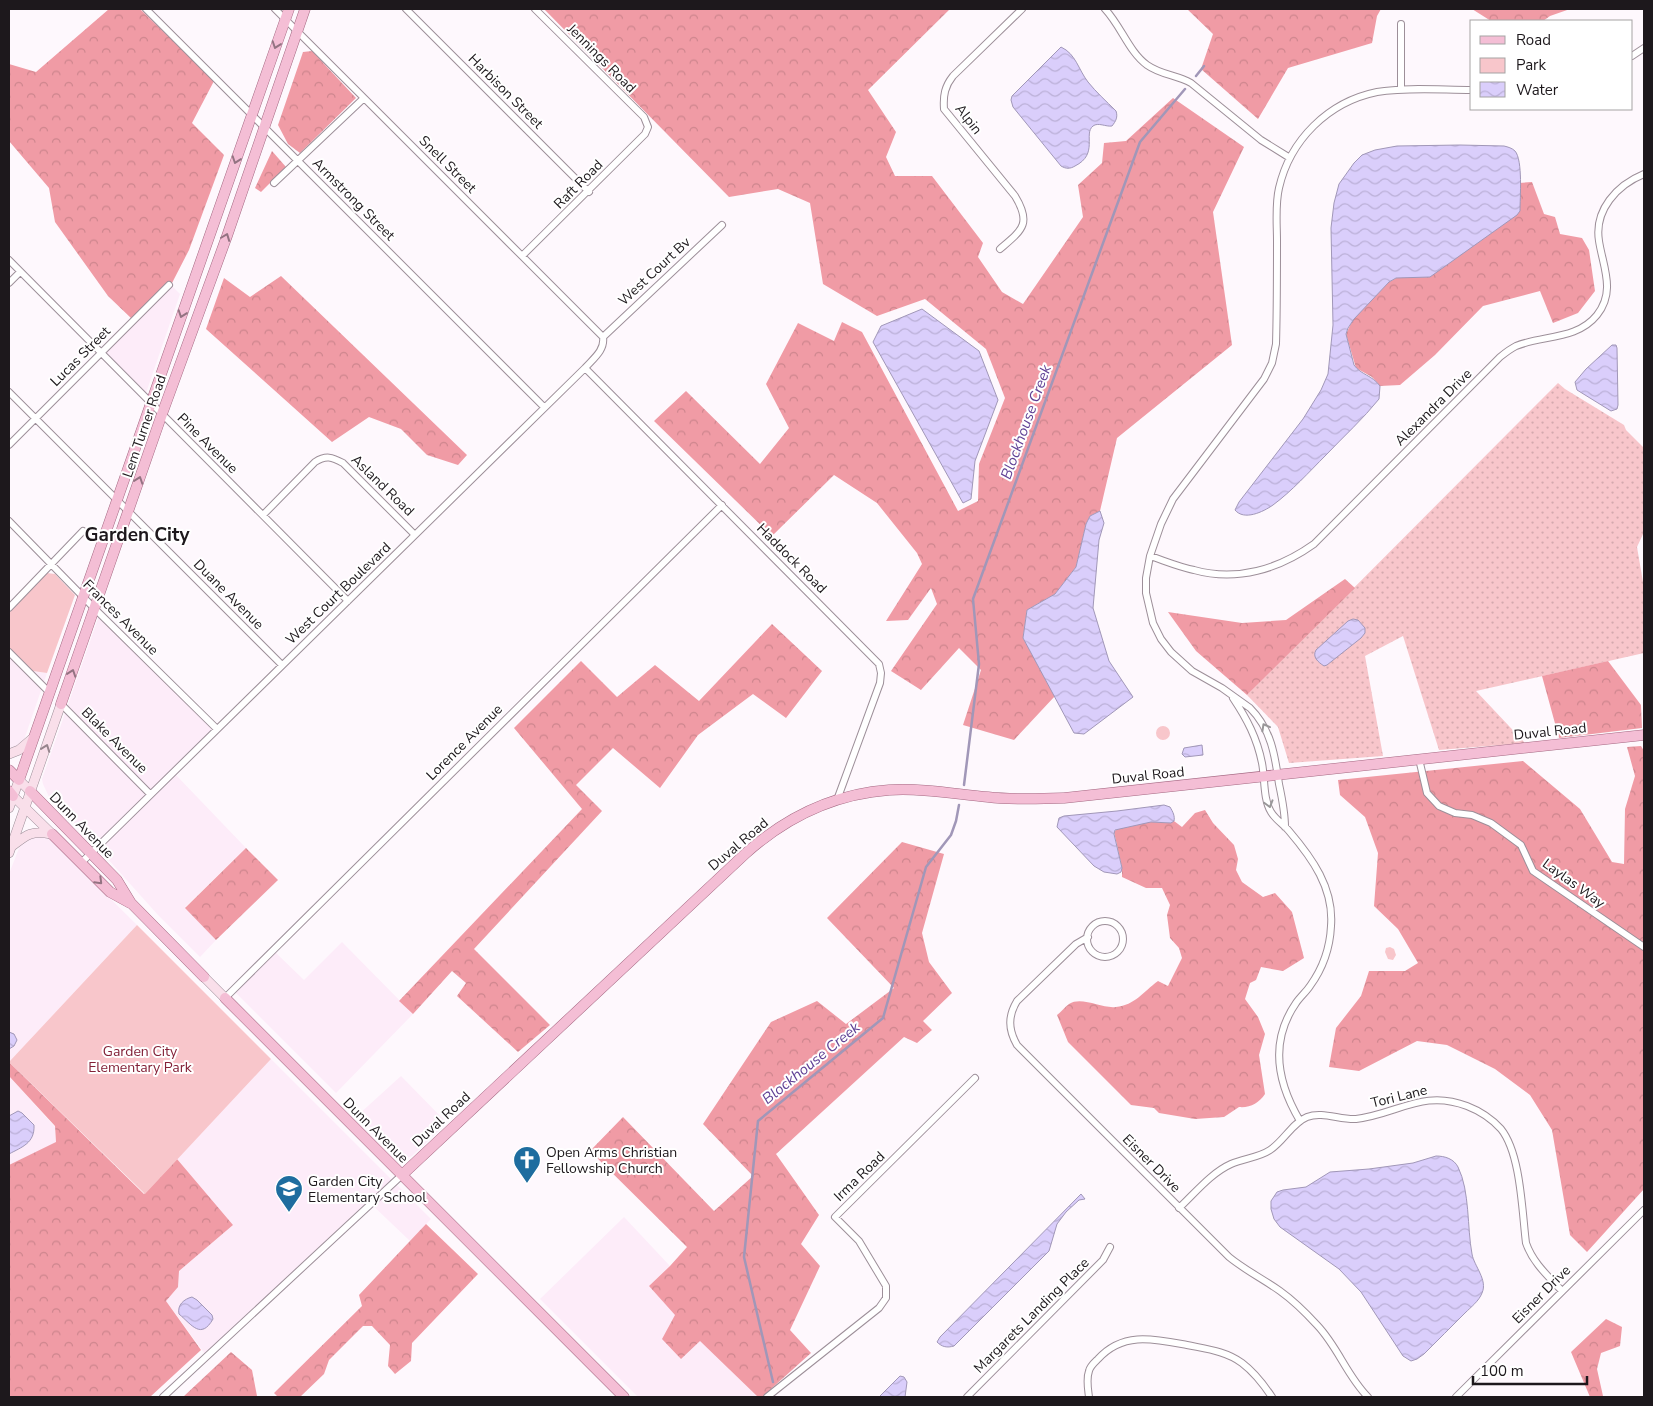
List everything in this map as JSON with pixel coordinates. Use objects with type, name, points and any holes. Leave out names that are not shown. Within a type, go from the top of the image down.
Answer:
[{"type":"main road","name":"Lem Turner Road","points":[[9,808],[11,793],[19,780],[289,9]]},
{"type":"main road","name":"Lem Turner Road","points":[[10,850],[162,414],[227,236],[305,9]]},
{"type":"main road","points":[[200,261],[215,266]]},
{"type":"main road","name":"Duval Road","points":[[402,1175],[751,848],[794,818],[821,805],[873,792],[903,790],[1024,800],[1064,798],[1644,734]]},
{"type":"main road","points":[[9,754],[19,750],[33,738]]},
{"type":"main road","name":"Dunn Avenue","points":[[9,770],[117,880],[131,903],[624,1397]]},
{"type":"main road","name":"Dunn Avenue","points":[[11,793],[110,892],[131,903]]},
{"type":"main road","points":[[10,850],[30,833],[52,834]]},
{"type":"street","name":"Armstrong Street","points":[[146,9],[544,407]]},
{"type":"street","name":"Snell Street","points":[[275,9],[603,336]]},
{"type":"street","name":"Harbison Street","points":[[406,9],[589,192]]},
{"type":"street","name":"Jennings Road","points":[[535,9],[644,117],[648,127]]},
{"type":"street","name":"Alpin","points":[[1000,248],[1022,228],[1023,209],[1015,196],[944,108],[944,92],[947,84],[954,76],[1022,9]]},
{"type":"street","points":[[1105,9],[1119,26],[1133,50],[1147,65],[1165,75],[1191,83],[1261,140],[1290,158]]},
{"type":"street","points":[[1401,24],[1401,90]]},
{"type":"street","points":[[1633,55],[1644,48]]},
{"type":"street","points":[[1286,827],[1273,747],[1264,725],[1250,708],[1182,663],[1161,638],[1153,623],[1146,593],[1146,578],[1150,556],[1161,524],[1173,499],[1264,379],[1272,363],[1276,344],[1278,190],[1290,158],[1308,131],[1332,110],[1346,102],[1367,95],[1388,90],[1470,90]]},
{"type":"street","points":[[274,183],[364,98]]},
{"type":"street","name":"Raft Road","points":[[522,256],[589,192],[645,134],[648,127]]},
{"type":"street","name":"Alexandra Drive","points":[[1150,556],[1195,571],[1229,574],[1244,573],[1273,567],[1314,544],[1500,357],[1518,346],[1576,331],[1590,322],[1598,313],[1607,293],[1608,281],[1599,241],[1601,216],[1606,204],[1623,184],[1644,174]]},
{"type":"street","name":"West Court Bv","points":[[603,336],[722,225]]},
{"type":"street","name":"Pine Avenue","points":[[9,260],[348,601]]},
{"type":"street","points":[[9,283],[20,272]]},
{"type":"street","name":"Lucas Street","points":[[9,445],[169,285]]},
{"type":"street","name":"West Court Boulevard","points":[[81,863],[585,368],[602,350],[603,336]]},
{"type":"street","name":"Haddock Road","points":[[585,368],[879,664],[881,673],[880,683],[837,800]]},
{"type":"street","name":"Duane Avenue","points":[[9,392],[282,665]]},
{"type":"street","name":"Asland Road","points":[[263,515],[315,462],[328,457],[343,462],[415,534]]},
{"type":"street","name":"Lorence Avenue","points":[[225,998],[722,505]]},
{"type":"street","name":"Frances Avenue","points":[[9,521],[94,609],[217,730]]},
{"type":"street","points":[[9,608],[82,531]]},
{"type":"street","points":[[9,652],[49,692]]},
{"type":"street","points":[[1230,695],[1253,731],[1259,748],[1271,812],[1286,827],[1314,863],[1327,891],[1332,914],[1330,937],[1325,958],[1316,977],[1294,1005],[1280,1042],[1279,1067],[1285,1094],[1300,1122]]},
{"type":"street","name":"Blake Avenue","points":[[61,704],[150,794]]},
{"type":"street","name":"Laylas Way","points":[[1419,759],[1427,793],[1439,806],[1455,813],[1472,815],[1491,822],[1521,845],[1533,870],[1644,947]]},
{"type":"street","name":"Eisner Drive","points":[[1088,937],[1088,943],[1093,952],[1104,957],[1110,957],[1120,950],[1124,939],[1119,928],[1108,922],[1102,922],[1093,927],[1088,937],[1076,944],[1017,1001],[1012,1010],[1010,1020],[1012,1037],[1017,1045],[1229,1257],[1280,1291],[1306,1313],[1331,1341],[1355,1382],[1368,1397]]},
{"type":"street","name":"Irma Road","points":[[767,1397],[883,1303],[886,1298],[886,1286],[859,1241],[835,1217],[975,1078]]},
{"type":"street","name":"Tori Lane","points":[[1179,1208],[1212,1176],[1230,1164],[1270,1150],[1307,1117],[1317,1115],[1357,1119],[1436,1099],[1459,1103],[1487,1116],[1502,1131],[1514,1155],[1526,1243],[1529,1252],[1538,1266],[1562,1291]]},
{"type":"street","name":"Duval Road","points":[[163,1397],[402,1175]]},
{"type":"street","name":"Eisner Drive","points":[[1456,1397],[1644,1210]]},
{"type":"street","name":"Margarets Landing Place","points":[[967,1397],[1104,1260],[1110,1247]]},
{"type":"street","points":[[1089,1397],[1087,1380],[1089,1369],[1105,1351],[1118,1342],[1133,1339],[1175,1343],[1216,1350],[1241,1362],[1262,1382],[1272,1397]]},
{"type":"shaded area","points":[[168,282],[180,294],[146,393],[102,350]]},
{"type":"shaded area","points":[[101,610],[221,729],[175,774],[246,848],[185,907],[216,940],[200,957],[158,915],[89,838],[50,799],[43,784],[42,779]]},
{"type":"shaded area","points":[[9,647],[33,671],[47,673],[24,740],[19,746],[9,751]]},
{"type":"shaded area","points":[[35,836],[46,837],[51,840],[137,925],[9,1062],[9,874],[21,843]]},
{"type":"shaded area","points":[[342,942],[413,1014],[336,1093],[235,992],[275,952],[304,980]]},
{"type":"shaded area","name":"Garden City Elementary School","points":[[271,1059],[431,1219],[410,1241],[368,1201],[205,1354],[166,1301],[178,1287],[179,1271],[233,1225],[177,1159]]},
{"type":"shaded area","points":[[9,1076],[55,1127],[56,1143],[9,1165]]},
{"type":"shaded area","points":[[401,1076],[447,1123],[412,1156],[407,1158],[398,1156],[358,1115]]},
{"type":"shaded area","points":[[624,1217],[670,1266],[649,1286],[758,1397],[638,1397],[540,1299]]},
{"type":"green space","points":[[109,9],[140,9],[214,81],[192,123],[224,155],[189,250],[171,285],[167,282],[132,319],[108,296],[55,222],[49,188],[9,141],[9,64],[36,72]]},
{"type":"green space","points":[[544,9],[950,9],[868,90],[896,132],[886,157],[895,176],[932,176],[983,243],[978,257],[1002,292],[1023,304],[1083,217],[1078,185],[1102,163],[1104,143],[1126,141],[1173,98],[1244,147],[1213,212],[1232,345],[1117,438],[1100,511],[1090,516],[1086,524],[1076,567],[1055,594],[1027,610],[1023,638],[1055,696],[1014,740],[963,725],[981,670],[959,648],[921,690],[891,671],[937,604],[931,588],[908,620],[886,621],[922,564],[917,553],[877,503],[834,475],[772,536],[654,421],[686,391],[760,464],[789,428],[766,384],[798,323],[834,341],[842,322],[862,332],[958,511],[978,501],[979,464],[1005,398],[986,349],[925,299],[877,316],[823,284],[810,203],[778,189],[729,197]]},
{"type":"green space","points":[[1187,9],[1381,9],[1377,16],[1372,43],[1288,68],[1258,119],[1201,69],[1213,34]]},
{"type":"green space","points":[[1472,9],[1570,9],[1544,20],[1489,20]]},
{"type":"green space","points":[[312,51],[356,98],[300,153],[288,144],[278,125],[303,52]]},
{"type":"green space","points":[[272,151],[286,167],[261,192],[255,188]]},
{"type":"green space","points":[[1532,182],[1544,214],[1555,217],[1560,234],[1582,238],[1589,250],[1595,291],[1578,313],[1553,323],[1540,291],[1483,306],[1435,355],[1400,385],[1380,386],[1372,377],[1356,368],[1346,334],[1353,319],[1389,282],[1520,211],[1519,183]]},
{"type":"green space","points":[[281,276],[467,455],[458,465],[427,455],[401,429],[369,417],[332,442],[206,329],[224,278],[250,297]]},
{"type":"green space","points":[[1558,383],[1624,425],[1626,430],[1644,448],[1644,532],[1637,547],[1644,588],[1644,653],[1476,691],[1525,743],[1439,750],[1403,636],[1365,656],[1383,756],[1289,763],[1278,727],[1247,695]]},
{"type":"green space","points":[[47,573],[55,574],[75,595],[47,673],[33,671],[9,647],[9,613]]},
{"type":"green space","points":[[1345,579],[1355,588],[1247,695],[1196,651],[1168,612],[1242,623],[1286,620]]},
{"type":"green space","points":[[772,624],[822,671],[786,718],[753,694],[698,735],[660,788],[613,748],[576,785],[602,811],[474,949],[550,1025],[518,1052],[457,996],[466,983],[452,971],[413,1014],[399,1001],[582,809],[514,728],[581,661],[617,697],[655,665],[699,701]]},
{"type":"green space","points":[[1608,661],[1641,705],[1642,728],[1559,738],[1542,676]]},
{"type":"green space","points":[[1163,726],[1168,728],[1170,733],[1168,738],[1163,740],[1158,738],[1156,733],[1158,728]]},
{"type":"green space","points":[[1641,746],[1644,751],[1644,1189],[1587,1252],[1570,1235],[1552,1130],[1530,1095],[1495,1069],[1447,1045],[1417,1041],[1359,1071],[1329,1067],[1336,1028],[1361,996],[1369,971],[1405,971],[1418,963],[1398,929],[1374,906],[1378,853],[1365,817],[1340,795],[1338,780],[1523,761],[1580,809],[1612,862],[1624,864],[1625,809],[1635,776],[1627,747]]},
{"type":"green space","points":[[1205,810],[1213,823],[1234,845],[1238,859],[1236,870],[1242,882],[1263,897],[1275,893],[1292,912],[1304,958],[1283,971],[1261,967],[1256,980],[1250,983],[1245,999],[1258,1017],[1265,1034],[1259,1055],[1265,1094],[1254,1104],[1247,1107],[1239,1107],[1224,1117],[1195,1119],[1159,1113],[1154,1108],[1131,1105],[1068,1042],[1057,1015],[1074,1002],[1080,1001],[1110,1007],[1123,1006],[1134,1001],[1158,981],[1168,986],[1182,958],[1179,948],[1170,938],[1167,915],[1170,905],[1162,888],[1146,888],[1122,877],[1122,868],[1114,832],[1127,825],[1143,822],[1166,823],[1174,821],[1182,827],[1195,813]]},
{"type":"green space","points":[[902,842],[944,854],[922,933],[929,962],[952,993],[923,1021],[932,1030],[917,1043],[904,1037],[776,1154],[819,1215],[801,1244],[820,1266],[790,1330],[811,1353],[762,1397],[758,1397],[700,1341],[681,1359],[662,1339],[675,1315],[649,1286],[687,1247],[590,1151],[623,1117],[714,1211],[753,1176],[703,1124],[771,1022],[817,1001],[846,1024],[894,988],[827,918]]},
{"type":"green space","points":[[246,848],[278,880],[216,940],[185,908]]},
{"type":"green space","name":"Garden City Elementary Park","points":[[137,925],[271,1059],[145,1194],[9,1062]]},
{"type":"green space","points":[[1386,948],[1394,949],[1396,955],[1393,960],[1388,959],[1385,952]]},
{"type":"green space","points":[[9,1062],[144,1194],[177,1159],[233,1225],[179,1271],[178,1287],[166,1301],[201,1350],[150,1397],[9,1397],[9,1165],[56,1142],[55,1126],[9,1076]]},
{"type":"green space","points":[[426,1224],[478,1274],[412,1343],[411,1361],[395,1374],[388,1366],[390,1345],[372,1326],[363,1326],[329,1360],[324,1374],[300,1397],[278,1397],[274,1393],[362,1306],[359,1295]]},
{"type":"green space","points":[[1606,1319],[1622,1327],[1620,1346],[1601,1353],[1597,1369],[1603,1396],[1590,1397],[1571,1352]]},
{"type":"green space","points":[[231,1352],[252,1370],[256,1397],[183,1397]]},
{"type":"water","points":[[1061,47],[1070,54],[1088,82],[1116,111],[1117,115],[1116,121],[1112,126],[1097,124],[1093,126],[1089,134],[1087,156],[1073,167],[1068,168],[1061,166],[1013,107],[1011,100],[1012,96]]},
{"type":"water","points":[[1397,146],[1504,146],[1515,151],[1518,156],[1520,171],[1520,211],[1430,277],[1396,278],[1389,282],[1354,319],[1346,334],[1354,365],[1374,379],[1380,386],[1379,399],[1307,475],[1280,500],[1259,513],[1243,515],[1239,513],[1235,510],[1239,502],[1303,419],[1321,390],[1328,374],[1333,325],[1331,228],[1334,203],[1339,184],[1362,155],[1375,150]]},
{"type":"water","points":[[922,309],[979,351],[998,400],[975,461],[971,499],[963,503],[873,342],[881,326]]},
{"type":"water","points":[[1612,345],[1616,345],[1617,348],[1618,405],[1617,409],[1611,411],[1577,390],[1575,382]]},
{"type":"water","points":[[1100,511],[1104,523],[1099,540],[1093,608],[1109,661],[1133,697],[1084,734],[1074,733],[1023,638],[1027,610],[1055,594],[1076,567],[1086,524],[1090,516]]},
{"type":"water","points":[[1358,620],[1365,628],[1365,633],[1324,666],[1315,657],[1316,650],[1348,621]]},
{"type":"water","points":[[1202,745],[1203,755],[1185,757],[1182,754],[1184,748]]},
{"type":"water","points":[[1164,805],[1170,807],[1173,812],[1174,821],[1171,823],[1151,822],[1115,830],[1114,834],[1122,868],[1121,872],[1117,874],[1104,872],[1094,866],[1057,827],[1059,818],[1064,816]]},
{"type":"water","points":[[9,1032],[14,1034],[17,1040],[14,1046],[9,1049]]},
{"type":"water","points":[[18,1111],[34,1125],[34,1131],[27,1144],[9,1154],[9,1116]]},
{"type":"water","points":[[1436,1156],[1452,1160],[1458,1167],[1462,1177],[1465,1187],[1470,1244],[1473,1259],[1482,1278],[1483,1288],[1481,1296],[1475,1304],[1424,1354],[1411,1361],[1403,1356],[1361,1292],[1339,1269],[1280,1227],[1274,1219],[1271,1201],[1277,1192],[1306,1187],[1330,1172],[1413,1163]]},
{"type":"water","points":[[1081,1194],[1085,1199],[1079,1200],[1057,1224],[1049,1251],[954,1346],[945,1347],[937,1342],[940,1337]]},
{"type":"water","points":[[192,1297],[212,1315],[213,1319],[204,1329],[200,1330],[192,1326],[179,1314],[179,1308],[182,1303]]},
{"type":"water","points":[[900,1376],[904,1377],[907,1382],[905,1397],[879,1397]]},
{"type":"waterway","name":"Blockhouse Creek","points":[[1196,76],[1204,66]]},
{"type":"waterway","name":"Blockhouse Creek","points":[[964,785],[979,664],[973,599],[1140,142],[1185,89]]},
{"type":"waterway","name":"Blockhouse Creek","points":[[773,1382],[744,1257],[758,1121],[883,1018],[926,867],[951,835],[959,805]]},
{"type":"place","name":"Open Arms Christian Fellowship Church","points":[[527,1184]]},
{"type":"place","name":"Garden City Elementary School","points":[[289,1213]]},
{"type":"district","name":"Garden City","points":[[137,534]]}]
